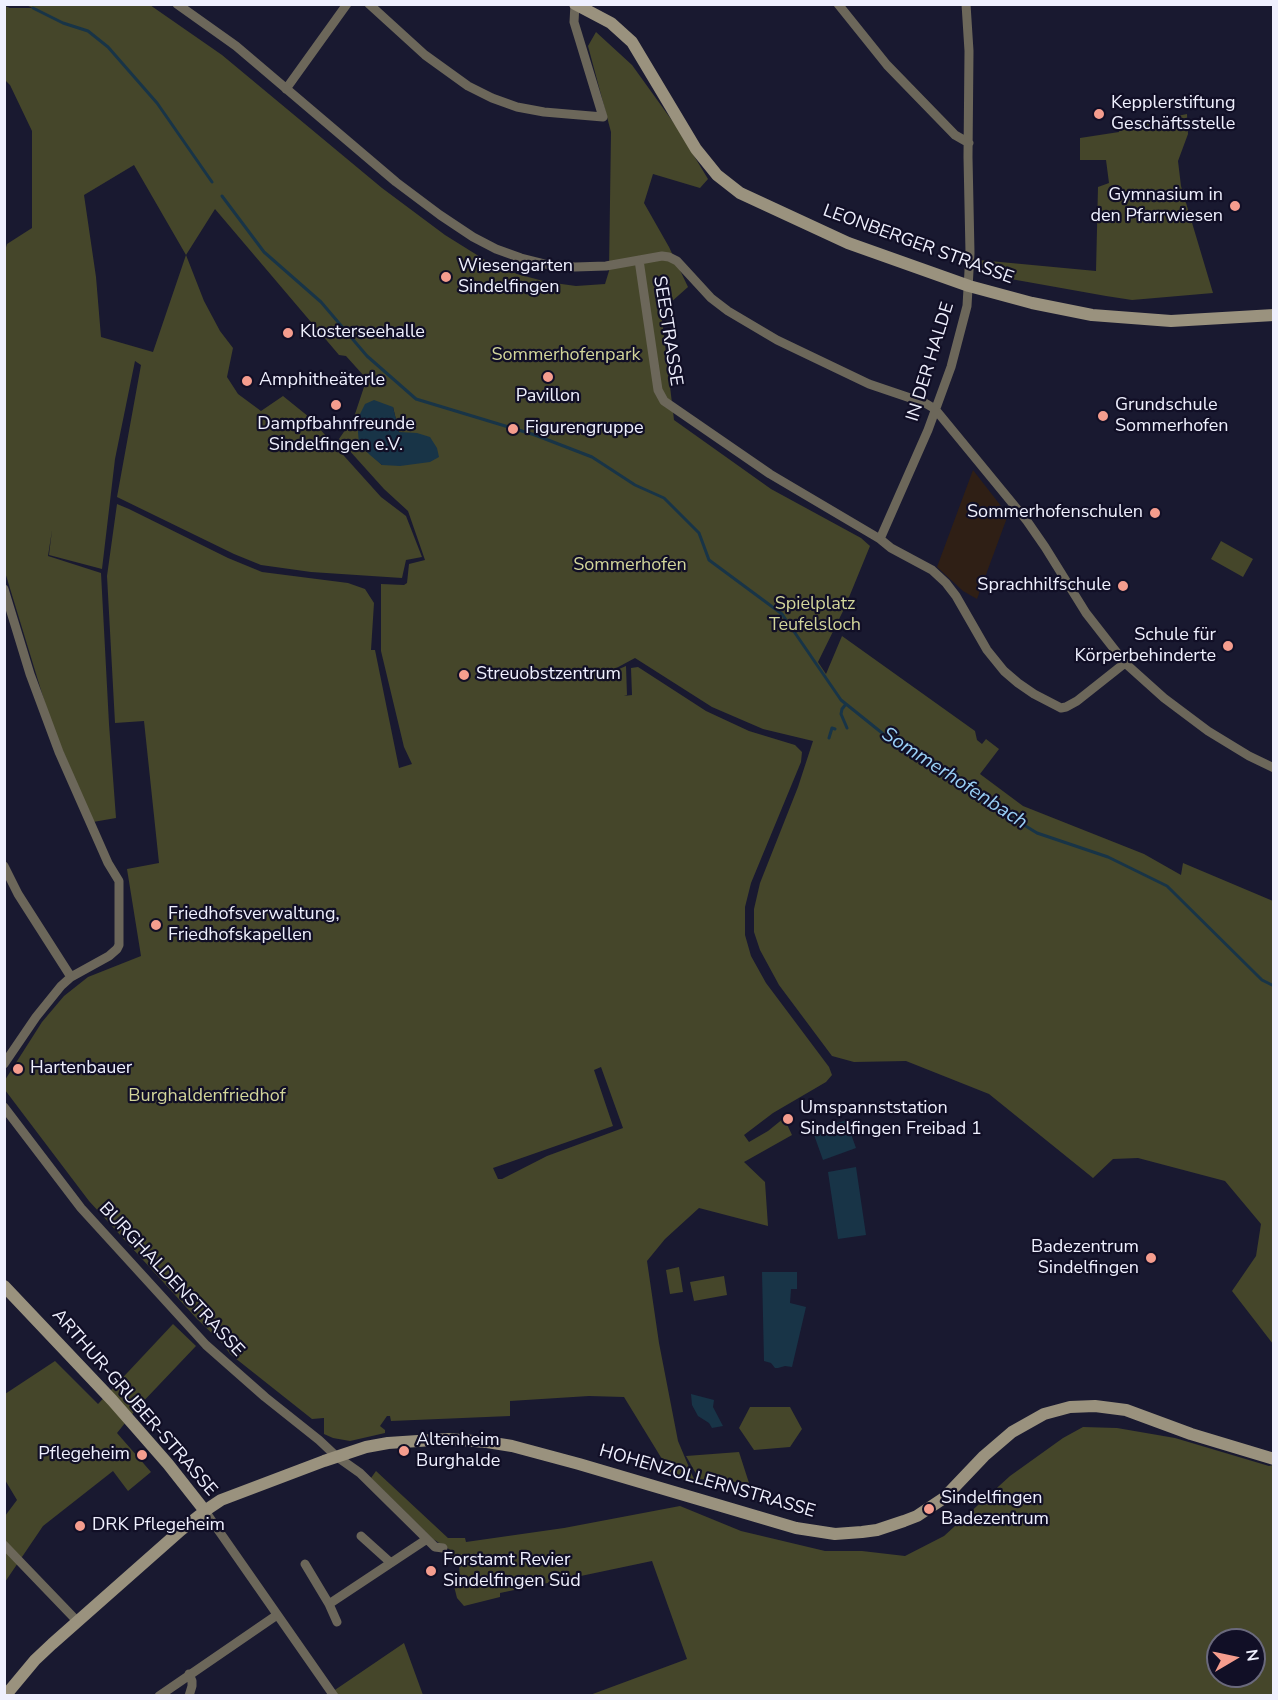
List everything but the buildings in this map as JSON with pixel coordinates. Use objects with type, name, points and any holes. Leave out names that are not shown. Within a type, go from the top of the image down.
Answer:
[{"type":"street","name":"SEESTRASSE","points":[[177,4],[236,46],[396,182],[453,223],[496,249],[549,265],[606,266],[639,260],[660,397],[753,463],[937,574],[956,596],[978,638],[1004,671],[1018,683],[1061,708],[1072,705],[1125,663]]},
{"type":"street","points":[[286,89],[347,4]]},
{"type":"street","points":[[369,4],[425,55],[468,86],[492,98],[526,109],[603,117],[574,22],[575,4]]},
{"type":"street","name":"LEONBERGER STRASSE","points":[[575,4],[611,22],[632,42],[696,149],[717,175],[730,186],[761,203],[849,243],[969,286],[1092,315],[1171,321],[1274,315]]},
{"type":"street","points":[[838,4],[894,74],[955,135],[969,143]]},
{"type":"street","name":"IN DER HALDE","points":[[880,539],[928,430],[951,367],[967,306],[969,286],[969,51],[966,4]]},
{"type":"street","points":[[639,260],[662,256],[673,259],[720,305],[777,340],[868,384],[925,403],[935,410],[1027,521],[1086,613],[1125,663],[1164,698],[1208,731],[1274,768]]},
{"type":"street","points":[[4,589],[30,674],[59,752],[108,863],[119,881],[117,949],[109,956],[71,977],[61,986],[36,1017],[4,1064]]},
{"type":"street","points":[[4,867],[18,894],[71,977]]},
{"type":"street","name":"BURGHALDENSTRASSE","points":[[4,1107],[81,1208],[194,1334],[219,1358],[336,1456],[360,1473],[435,1547],[443,1548]]},
{"type":"street","name":"ARTHUR-GRUBER-STRASSE","points":[[5,1286],[112,1400],[168,1464],[205,1511],[334,1695]]},
{"type":"street","name":"HOHENZOLLERNSTRASSE","points":[[5,1695],[35,1660],[181,1530],[221,1500],[336,1456],[388,1443],[448,1439],[512,1446],[796,1528],[835,1534],[877,1530],[917,1516],[944,1498],[984,1456],[1012,1432],[1044,1414],[1070,1407],[1095,1406],[1126,1410],[1274,1459]]},
{"type":"street","points":[[361,1536],[391,1563]]},
{"type":"street","points":[[329,1604],[427,1539]]},
{"type":"street","points":[[4,1545],[78,1622]]},
{"type":"street","points":[[305,1564],[337,1622]]},
{"type":"street","points":[[159,1695],[277,1615]]},
{"type":"street","points":[[189,1674],[192,1681],[189,1695]]},
{"type":"shaded area","points":[[973,470],[1008,515],[977,599],[963,591],[937,567]]},
{"type":"green space","points":[[26,5],[150,5],[222,55],[382,188],[445,235],[485,260],[517,274],[547,282],[576,286],[605,284],[609,271],[611,132],[588,46],[596,32],[632,65],[676,126],[708,179],[700,188],[653,174],[644,203],[688,287],[661,311],[674,420],[771,489],[861,538],[870,546],[845,607],[818,662],[826,674],[842,636],[975,731],[977,740],[982,744],[986,739],[999,749],[980,774],[1023,806],[1144,854],[1181,875],[1183,863],[1273,901],[1273,1344],[1232,1291],[1256,1256],[1261,1224],[1225,1181],[1138,1158],[1113,1159],[1093,1178],[989,1094],[906,1061],[854,1062],[832,1056],[779,985],[760,950],[754,932],[754,909],[760,883],[798,787],[813,741],[763,729],[712,707],[635,658],[596,679],[626,666],[627,695],[624,696],[632,695],[631,668],[638,667],[706,711],[749,731],[795,745],[802,752],[801,762],[751,883],[745,907],[745,935],[751,956],[766,983],[829,1067],[832,1075],[826,1082],[773,1113],[744,1135],[749,1142],[784,1118],[792,1135],[744,1162],[765,1182],[768,1226],[699,1208],[665,1239],[647,1261],[659,1343],[678,1441],[696,1484],[673,1477],[624,1397],[589,1396],[510,1401],[510,1416],[391,1421],[390,1416],[387,1416],[380,1426],[385,1433],[350,1441],[333,1438],[324,1434],[324,1418],[312,1419],[230,1354],[197,1319],[89,1201],[5,1090],[5,1080],[42,1022],[64,996],[88,977],[141,956],[127,869],[159,863],[144,721],[115,723],[107,576],[117,504],[262,572],[348,583],[365,589],[374,603],[371,650],[375,650],[399,768],[412,764],[404,747],[381,651],[381,584],[404,585],[407,583],[409,564],[425,560],[408,511],[384,489],[339,439],[354,417],[364,387],[364,376],[346,356],[339,355],[215,209],[186,255],[204,301],[220,331],[233,348],[227,377],[238,394],[261,411],[283,396],[309,417],[381,497],[406,516],[422,557],[406,560],[402,578],[311,572],[261,565],[117,497],[141,365],[135,361],[115,459],[102,569],[49,555],[52,530],[48,556],[101,573],[116,818],[93,822],[51,723],[5,572],[5,251],[7,244],[32,228],[32,131],[10,85],[5,80],[5,6],[33,8]],"holes":[[[134,165],[186,255],[153,352],[101,337],[96,277],[84,195]],[[393,407],[399,432],[382,465],[359,444]],[[601,1067],[623,1128],[547,1156],[498,1179],[493,1168],[613,1126],[594,1070]]]},
{"type":"green space","points":[[1187,114],[1188,134],[1178,161],[1181,186],[1213,293],[1132,300],[994,276],[984,272],[979,260],[1096,271],[1098,187],[1109,183],[1106,160],[1080,160],[1080,138],[1119,132],[1118,124],[1152,121]]},
{"type":"green space","points":[[1221,541],[1253,559],[1243,577],[1211,559]]},
{"type":"green space","points":[[679,1267],[683,1292],[670,1294],[666,1270]]},
{"type":"green space","points":[[724,1276],[727,1295],[694,1301],[690,1282]]},
{"type":"green space","points":[[173,1324],[196,1346],[138,1407],[117,1433],[151,1472],[128,1491],[113,1471],[43,1526],[5,1582],[5,1516],[17,1500],[5,1480],[5,1394],[55,1361],[98,1404]]},
{"type":"green space","points":[[750,1407],[790,1407],[802,1429],[790,1447],[754,1450],[739,1428]]},
{"type":"green space","points":[[1083,1427],[1117,1428],[1175,1438],[1269,1466],[1273,1465],[1273,1695],[590,1695],[687,1659],[652,1561],[500,1593],[500,1597],[464,1606],[457,1598],[452,1578],[460,1576],[458,1557],[449,1558],[452,1551],[433,1539],[371,1478],[376,1471],[448,1538],[465,1538],[466,1542],[564,1528],[680,1506],[741,1531],[825,1551],[862,1551],[905,1556],[944,1536],[1010,1476],[1063,1438]]},
{"type":"green space","points":[[739,1452],[749,1483],[699,1479],[686,1456]]},
{"type":"green space","points":[[404,1643],[423,1695],[326,1696]]},
{"type":"water","points":[[374,400],[393,407],[399,432],[417,433],[430,437],[437,448],[439,457],[430,462],[400,466],[382,465],[370,455],[359,444],[357,420],[365,404]]},
{"type":"water","points":[[846,1120],[856,1148],[823,1160],[813,1132]]},
{"type":"water","points":[[856,1167],[866,1235],[838,1239],[828,1172]]},
{"type":"water","points":[[762,1272],[797,1272],[797,1289],[791,1289],[790,1303],[806,1307],[792,1367],[775,1368],[771,1363],[764,1361]]},
{"type":"water","points":[[691,1394],[714,1400],[713,1407],[723,1426],[712,1428],[709,1423],[698,1416],[692,1405]]},
{"type":"waterway","name":"Sommerhofenbach","points":[[33,8],[63,23],[88,31],[108,47],[157,103],[212,182]]},
{"type":"waterway","name":"Sommerhofenbach","points":[[222,196],[264,252],[321,302],[367,356],[416,399],[535,435],[592,457],[635,485],[664,498],[699,533],[709,560],[782,614],[841,700],[907,753],[1037,833],[1108,857],[1167,886],[1262,980],[1274,986]]},
{"type":"waterway","points":[[846,704],[841,714],[847,728]]},
{"type":"waterway","points":[[829,738],[832,728],[835,729]]},
{"type":"place","name":"Kepplerstiftung Geschäftsstelle","points":[[1099,114]]},
{"type":"place","name":"Gymnasium in den Pfarrwiesen","points":[[1235,206]]},
{"type":"place","name":"Wiesengarten Sindelfingen","points":[[446,277]]},
{"type":"place","name":"Klosterseehalle","points":[[288,333]]},
{"type":"place","name":"Pavillon","points":[[548,377]]},
{"type":"place","name":"Amphitheäterle","points":[[247,381]]},
{"type":"place","name":"Dampfbahnfreunde Sindelfingen e.V.","points":[[336,405]]},
{"type":"place","name":"Grundschule Sommerhofen","points":[[1103,416]]},
{"type":"place","name":"Figurengruppe","points":[[513,429]]},
{"type":"place","name":"Sommerhofenschulen","points":[[1155,513]]},
{"type":"place","name":"Sprachhilfschule","points":[[1123,586]]},
{"type":"place","name":"Schule für Körperbehinderte","points":[[1228,646]]},
{"type":"place","name":"Streuobstzentrum","points":[[464,675]]},
{"type":"place","name":"Friedhofsverwaltung, Friedhofskapellen","points":[[156,925]]},
{"type":"place","name":"Hartenbauer","points":[[18,1069]]},
{"type":"place","name":"Umspannststation Sindelfingen Freibad 1","points":[[788,1119]]},
{"type":"place","name":"Badezentrum Sindelfingen","points":[[1151,1258]]},
{"type":"place","name":"Altenheim Burghalde","points":[[404,1451]]},
{"type":"place","name":"Pflegeheim","points":[[142,1455]]},
{"type":"place","name":"Sindelfingen Badezentrum","points":[[929,1509]]},
{"type":"place","name":"DRK Pflegeheim","points":[[80,1526]]},
{"type":"place","name":"Forstamt Revier Sindelfingen Süd","points":[[431,1571]]},
{"type":"park label","name":"Sommerhofenpark","points":[[566,356]]},
{"type":"park label","name":"Sommerhofen","points":[[630,566]]},
{"type":"park label","name":"Spielplatz Teufelsloch","points":[[815,615]]},
{"type":"park label","name":"Burghaldenfriedhof","points":[[207,1097]]}]
